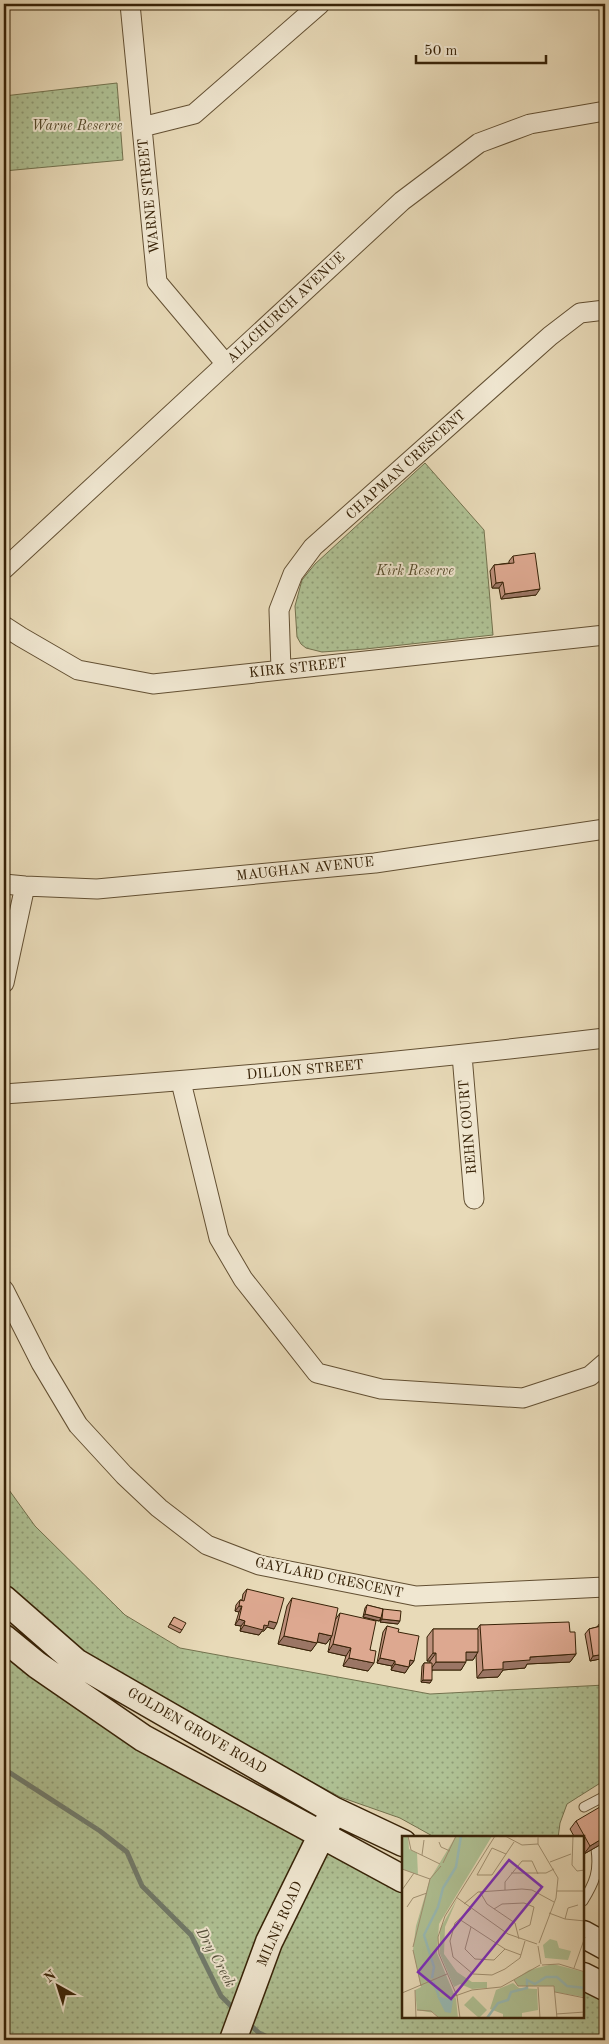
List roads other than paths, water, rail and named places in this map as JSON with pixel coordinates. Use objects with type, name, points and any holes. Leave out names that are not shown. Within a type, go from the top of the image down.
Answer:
[{"type":"main road","name":"GOLDEN GROVE ROAD","points":[[4,1599],[76,1662],[333,1810],[402,1843]]},
{"type":"main road","points":[[4,1638],[37,1665],[142,1738],[402,1878]]},
{"type":"main road","name":"MILNE ROAD","points":[[239,2025],[269,1942],[333,1810]]},
{"type":"main road","points":[[584,1935],[605,1946]]},
{"type":"main road","points":[[584,1976],[605,1987]]},
{"type":"street","name":"WARNE STREET","points":[[130,4],[157,282],[226,364]]},
{"type":"street","points":[[142,127],[194,114],[320,4]]},
{"type":"street","name":"ALLCHURCH AVENUE","points":[[4,569],[402,201],[479,143],[530,124],[605,111]]},
{"type":"street","name":"CHAPMAN CRESCENT","points":[[281,670],[279,610],[293,574],[313,547],[550,336],[580,314],[605,310]]},
{"type":"street","name":"KIRK STREET","points":[[4,626],[21,638],[78,670],[153,684],[605,635]]},
{"type":"street","name":"MAUGHAN AVENUE","points":[[4,884],[97,889],[375,863],[605,829]]},
{"type":"street","points":[[4,983],[25,886]]},
{"type":"street","name":"DILLON STREET","points":[[4,1094],[181,1082],[462,1055],[605,1038]]},
{"type":"street","name":"REHN COURT","points":[[462,1055],[474,1199]]},
{"type":"street","points":[[181,1082],[219,1238],[243,1279],[317,1373],[380,1389],[523,1398],[590,1376],[605,1363]]},
{"type":"street","name":"GAYLARD CRESCENT","points":[[4,1290],[41,1363],[78,1424],[131,1482],[159,1508],[206,1545],[259,1565],[416,1596],[605,1587]]},
{"type":"lane","points":[[584,1808],[605,1796]]},
{"type":"lane","points":[[584,1899],[595,1877],[598,1864],[596,1849]]},
{"type":"waterway","name":"Dry Creek","points":[[4,1769],[100,1831],[127,1852],[142,1886],[191,1935],[221,1996],[236,2011]]},
{"type":"waterway","name":"Dry Creek","points":[[247,2022],[259,2033],[274,2040]]},
{"type":"park label","name":"Warne Reserve","points":[[77,126]]},
{"type":"park label","name":"Kirk Reserve","points":[[415,571]]}]
